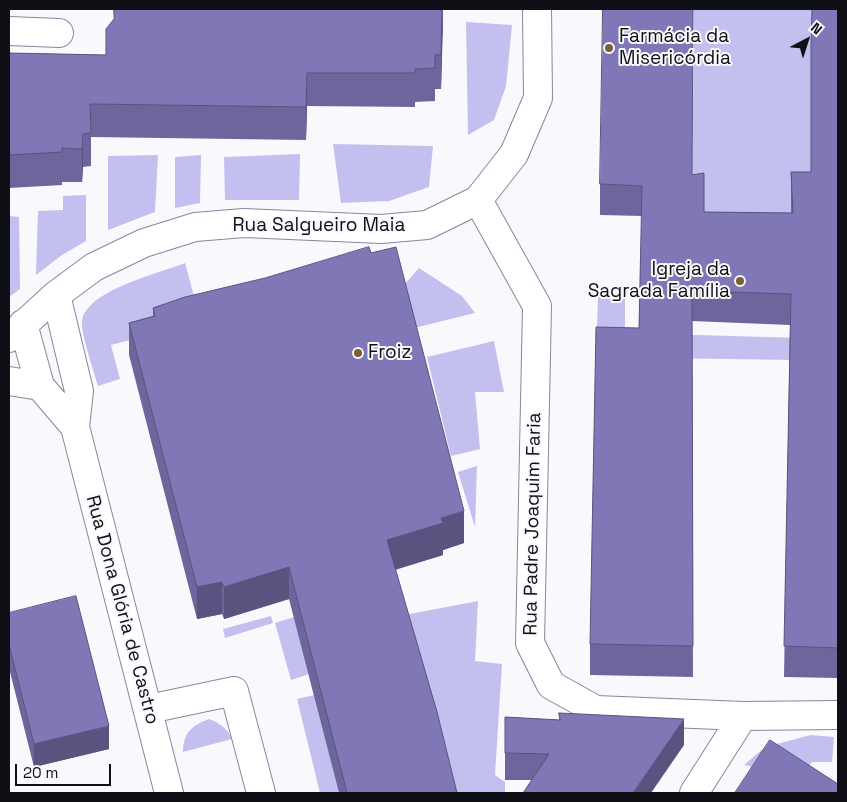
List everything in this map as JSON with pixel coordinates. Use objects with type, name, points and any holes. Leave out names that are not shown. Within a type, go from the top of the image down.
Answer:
[{"type":"street","name":"Rua Salgueiro Maia","points":[[16,331],[56,295],[94,267],[144,243],[195,227],[244,223],[381,229],[427,226],[478,200],[514,154],[538,98],[537,9]]},
{"type":"street","points":[[9,31],[59,33]]},
{"type":"street","name":"Rua Padre Joaquim Faria","points":[[478,200],[536,306],[530,643],[551,685],[596,710],[743,716],[838,715]]},
{"type":"street","name":"Rua Dona Glória de Castro","points":[[56,295],[79,392],[75,427],[170,793]]},
{"type":"street","name":"Rua Dona Glória de Castro","points":[[16,331],[40,386],[75,427]]},
{"type":"street","points":[[9,381],[40,386]]},
{"type":"street","points":[[148,709],[234,691],[261,793]]},
{"type":"street","points":[[694,793],[743,716]]},
{"type":"shaded area","points":[[694,9],[814,9],[811,202],[792,219],[704,216],[692,205]]},
{"type":"shaded area","points":[[466,22],[512,25],[506,86],[494,120],[468,135]]},
{"type":"shaded area","points":[[333,144],[433,146],[429,187],[389,201],[341,203]]},
{"type":"shaded area","points":[[300,154],[299,200],[225,200],[224,157]]},
{"type":"shaded area","points":[[158,155],[155,212],[108,230],[108,156]]},
{"type":"shaded area","points":[[201,155],[200,203],[175,208],[175,157]]},
{"type":"shaded area","points":[[86,195],[86,241],[62,255],[36,275],[38,211],[63,210],[63,196]]},
{"type":"shaded area","points":[[9,216],[19,217],[20,289],[9,297]]},
{"type":"shaded area","points":[[185,263],[201,322],[111,345],[120,379],[98,386],[82,328],[86,311],[95,301],[109,292]]},
{"type":"shaded area","points":[[419,268],[462,296],[475,313],[414,328],[403,286]]},
{"type":"shaded area","points":[[625,294],[625,333],[838,339],[793,360],[596,357],[598,295]]},
{"type":"shaded area","points":[[494,341],[504,392],[475,392],[480,449],[451,456],[427,357]]},
{"type":"shaded area","points":[[477,466],[475,527],[458,472]]},
{"type":"shaded area","points":[[478,601],[475,661],[502,664],[495,775],[505,782],[505,793],[449,793],[399,616]]},
{"type":"shaded area","points":[[271,616],[273,623],[225,638],[223,629]]},
{"type":"shaded area","points":[[294,617],[309,674],[291,680],[275,623]]},
{"type":"shaded area","points":[[314,695],[339,793],[320,793],[297,699]]},
{"type":"shaded area","points":[[209,719],[223,726],[232,739],[183,752],[183,745],[190,730]]},
{"type":"shaded area","points":[[811,735],[834,737],[832,762],[812,762],[800,777],[744,765],[765,747]]},
{"type":"building","points":[[114,9],[442,9],[441,55],[435,55],[435,68],[415,69],[415,73],[307,73],[306,107],[90,104],[91,133],[83,134],[82,149],[62,148],[62,152],[9,155],[9,53],[106,55],[106,29],[114,19]]},
{"type":"building","points":[[603,9],[693,9],[692,175],[704,173],[704,212],[793,213],[791,172],[811,172],[812,9],[838,9],[838,648],[784,646],[791,294],[692,291],[693,646],[590,644],[596,327],[639,328],[642,186],[600,184]]},
{"type":"building","points":[[369,247],[371,253],[396,247],[464,511],[441,518],[443,523],[387,540],[437,712],[457,793],[347,793],[289,567],[224,587],[222,582],[197,587],[129,323],[155,316],[153,308],[185,297],[265,278]]},
{"type":"building","points":[[76,596],[109,726],[34,744],[9,645],[9,613]]},
{"type":"building","points":[[559,713],[684,719],[633,793],[523,793],[549,754],[505,753],[505,717],[560,720]]},
{"type":"building","points":[[770,740],[838,784],[838,793],[735,793]]},
{"type":"place","name":"Farmácia da Misericórdia","points":[[609,48]]},
{"type":"place","name":"Igreja da Sagrada Família","points":[[740,281]]},
{"type":"place","name":"Froiz","points":[[358,353]]}]
